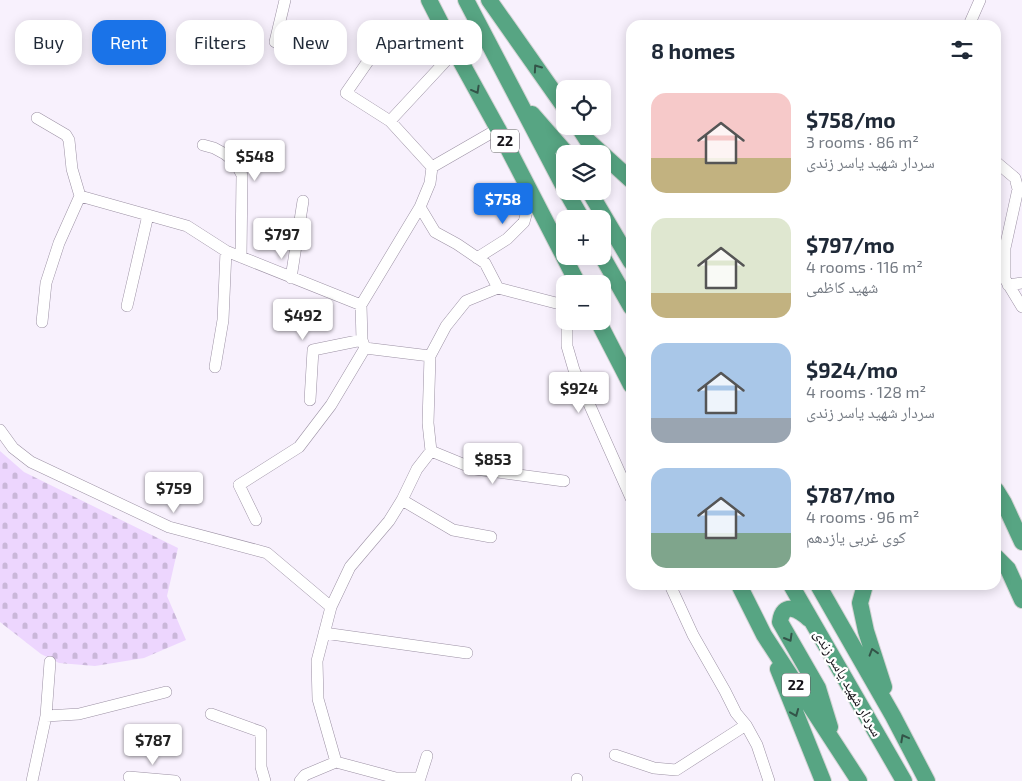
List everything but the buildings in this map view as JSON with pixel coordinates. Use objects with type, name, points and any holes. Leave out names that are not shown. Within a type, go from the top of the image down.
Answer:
[{"type":"highway","name":"22","points":[[429,0],[439,20]]},
{"type":"highway","name":"22","points":[[466,0],[556,171]]},
{"type":"highway","points":[[489,0],[556,95]]},
{"type":"highway","name":"22","points":[[462,65],[532,193],[573,275]]},
{"type":"highway","points":[[516,96],[559,145]]},
{"type":"highway","points":[[584,135],[626,175]]},
{"type":"highway","points":[[594,200],[626,254]]},
{"type":"highway","points":[[607,265],[626,298]]},
{"type":"highway","points":[[603,330],[626,375]]},
{"type":"highway","points":[[1001,498],[1022,542]]},
{"type":"highway","points":[[1001,562],[1008,569],[1022,600]]},
{"type":"highway","name":"22","points":[[742,590],[764,635],[859,781]]},
{"type":"highway","name":"سردار شهید یاسر زندی","points":[[794,590],[904,781]]},
{"type":"highway","points":[[821,590],[893,716],[927,781]]},
{"type":"highway","points":[[864,590],[860,603],[866,631],[893,716]]},
{"type":"highway","points":[[815,624],[798,610],[792,609],[788,609],[783,613],[780,622],[818,688],[835,744]]},
{"type":"highway","points":[[764,635],[823,781]]},
{"type":"street","points":[[281,20],[286,0]]},
{"type":"street","points":[[971,20],[980,0]]},
{"type":"street","points":[[365,65],[346,93],[390,122],[432,167]]},
{"type":"street","points":[[390,122],[441,65]]},
{"type":"street","points":[[37,118],[66,135],[69,140],[72,169],[80,196],[59,243],[46,282],[42,322]]},
{"type":"street","points":[[432,167],[498,129]]},
{"type":"street","points":[[203,145],[225,154],[235,162],[242,176],[241,257]]},
{"type":"street","points":[[1001,166],[1014,178],[1018,189],[1005,248],[1005,279],[1022,307]]},
{"type":"street","points":[[256,520],[239,484],[300,447],[331,405],[364,344],[361,306],[420,207],[430,183],[432,167]]},
{"type":"street","points":[[477,258],[507,239],[524,222],[532,193]]},
{"type":"street","points":[[80,196],[187,226],[226,251],[361,306]]},
{"type":"street","points":[[291,278],[304,201]]},
{"type":"street","points":[[420,207],[435,232],[485,263],[498,288]]},
{"type":"street","points":[[128,306],[148,215]]},
{"type":"street","points":[[215,366],[223,320],[226,251]]},
{"type":"street","points":[[1008,285],[1022,283]]},
{"type":"street","points":[[336,762],[318,699],[317,661],[331,607],[350,567],[389,521],[417,469],[432,451],[428,423],[430,356],[446,326],[466,301],[498,288],[556,303]]},
{"type":"street","points":[[567,330],[567,346],[574,370],[626,487]]},
{"type":"street","points":[[310,400],[313,350],[364,344],[430,356]]},
{"type":"street","points":[[0,430],[13,448],[31,462],[169,527],[267,553],[331,607]]},
{"type":"street","points":[[432,451],[476,469],[564,481]]},
{"type":"street","points":[[402,500],[453,530],[491,537]]},
{"type":"street","points":[[672,590],[693,635],[725,690],[736,714],[746,725],[758,745],[769,781]]},
{"type":"street","points":[[324,633],[467,652]]},
{"type":"street","points":[[32,781],[46,716],[50,662]]},
{"type":"street","points":[[46,716],[79,714],[166,692]]},
{"type":"street","points":[[211,714],[261,732],[262,767],[265,781]]},
{"type":"street","points":[[615,755],[654,768],[676,770],[746,725]]},
{"type":"street","points":[[300,781],[306,775],[336,762],[396,778],[420,778],[427,756]]},
{"type":"street","points":[[676,770],[682,781]]},
{"type":"street","points":[[129,777],[175,781]]},
{"type":"green space","points":[[0,451],[24,472],[178,548],[167,596],[186,640],[144,658],[95,666],[59,663],[41,654],[0,622]]}]
